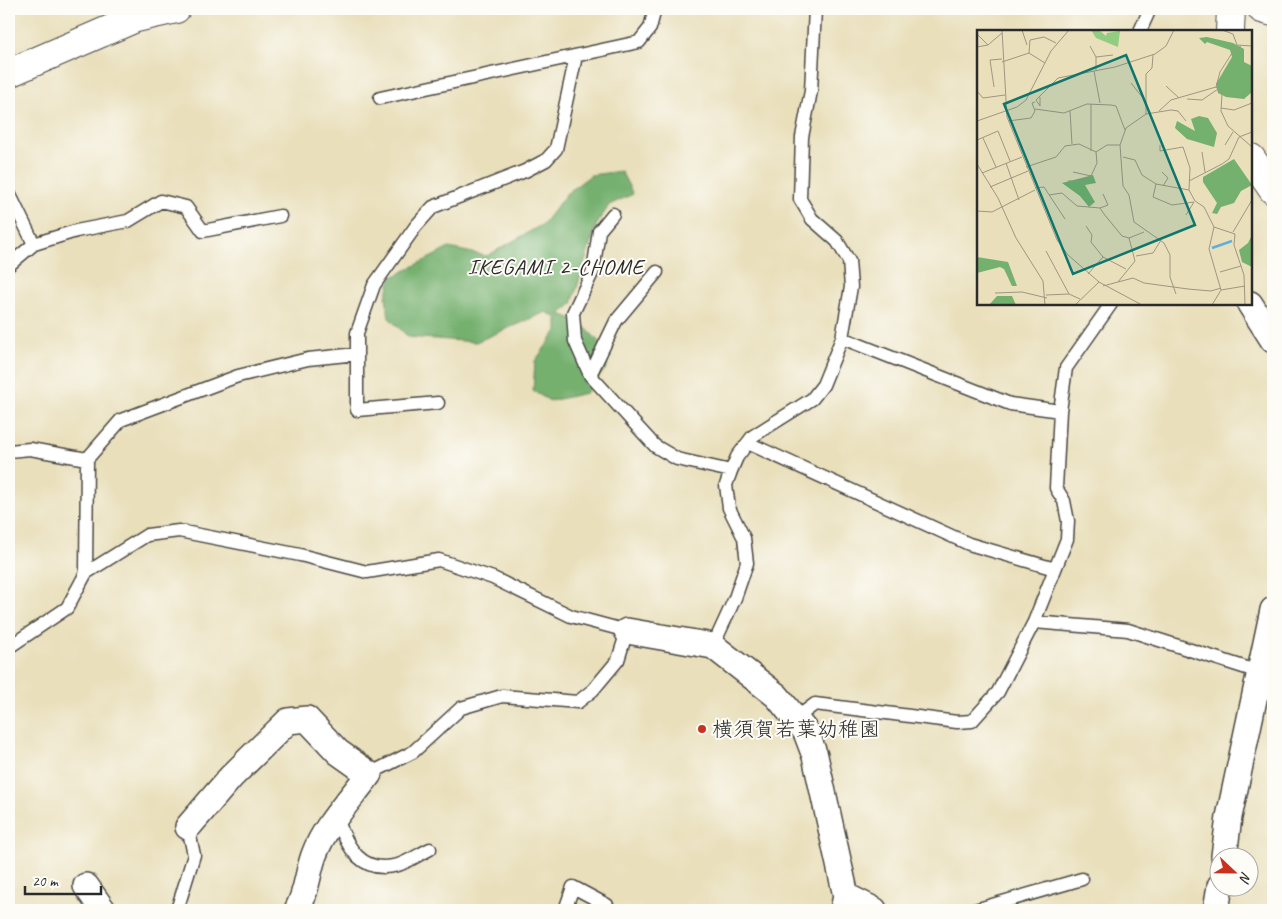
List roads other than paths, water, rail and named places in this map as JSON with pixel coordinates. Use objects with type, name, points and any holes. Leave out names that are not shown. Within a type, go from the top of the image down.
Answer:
[{"type":"street","points":[[9,73],[136,18],[176,9]]},
{"type":"street","points":[[1230,30],[1231,9]]},
{"type":"street","points":[[1262,9],[1273,12]]},
{"type":"street","points":[[1252,159],[1273,190]]},
{"type":"street","points":[[1251,305],[1273,340]]},
{"type":"street","points":[[1225,846],[1229,817],[1263,685],[1273,610]]},
{"type":"street","points":[[626,631],[713,646],[777,696],[806,732],[815,756],[845,903],[874,910]]},
{"type":"street","points":[[188,827],[231,777],[288,721],[306,719],[338,752],[370,774],[337,818],[314,854],[304,899],[297,910]]},
{"type":"street","points":[[86,886],[103,910]]},
{"type":"street","points":[[1216,910],[1218,896]]},
{"type":"lane","points":[[380,98],[640,42],[650,28],[655,9]]},
{"type":"lane","points":[[713,646],[735,598],[747,563],[744,538],[729,508],[726,484],[737,457],[753,436],[812,399],[823,384],[842,338],[851,286],[849,261],[837,241],[812,219],[800,200],[802,137],[811,90],[815,9]]},
{"type":"lane","points":[[1140,30],[1150,9]]},
{"type":"lane","points":[[438,403],[357,410],[357,332],[374,285],[416,226],[433,207],[525,171],[546,160],[556,149],[576,56]]},
{"type":"lane","points":[[9,193],[34,244]]},
{"type":"lane","points":[[9,265],[34,244],[76,231],[128,222],[161,201],[186,207],[203,231],[280,216]]},
{"type":"lane","points":[[613,214],[599,231],[593,271],[573,313],[574,341],[590,375],[655,446],[677,459],[731,471]]},
{"type":"lane","points":[[590,375],[616,321],[658,272]]},
{"type":"lane","points":[[796,719],[815,704],[957,722],[972,721],[998,692],[1034,622],[1067,540],[1068,521],[1064,501],[1056,488],[1060,411],[1066,368],[1110,305]]},
{"type":"lane","points":[[842,338],[1010,404],[1060,411]]},
{"type":"lane","points":[[9,647],[67,608],[86,573],[87,459],[121,420],[238,376],[308,359],[357,354]]},
{"type":"lane","points":[[748,443],[969,544],[1055,569]]},
{"type":"lane","points":[[9,451],[30,449],[87,459]]},
{"type":"lane","points":[[86,573],[147,535],[179,531],[300,555],[367,572],[439,560],[493,578],[571,616],[626,631],[618,660],[593,690],[578,702],[502,696],[461,708],[413,752],[370,774]]},
{"type":"lane","points":[[1034,622],[1128,630],[1263,685]]},
{"type":"lane","points":[[337,818],[346,843],[354,855],[376,867],[398,865],[430,849]]},
{"type":"lane","points":[[177,910],[194,855],[188,827]]},
{"type":"lane","points":[[975,910],[1082,879]]},
{"type":"lane","points":[[565,910],[573,887],[607,905]]},
{"type":"place","name":"横須賀若葉幼稚園","points":[[702,729]]},
{"type":"district","name":"IKEGAMI 2-CHOME","points":[[556,267]]}]
